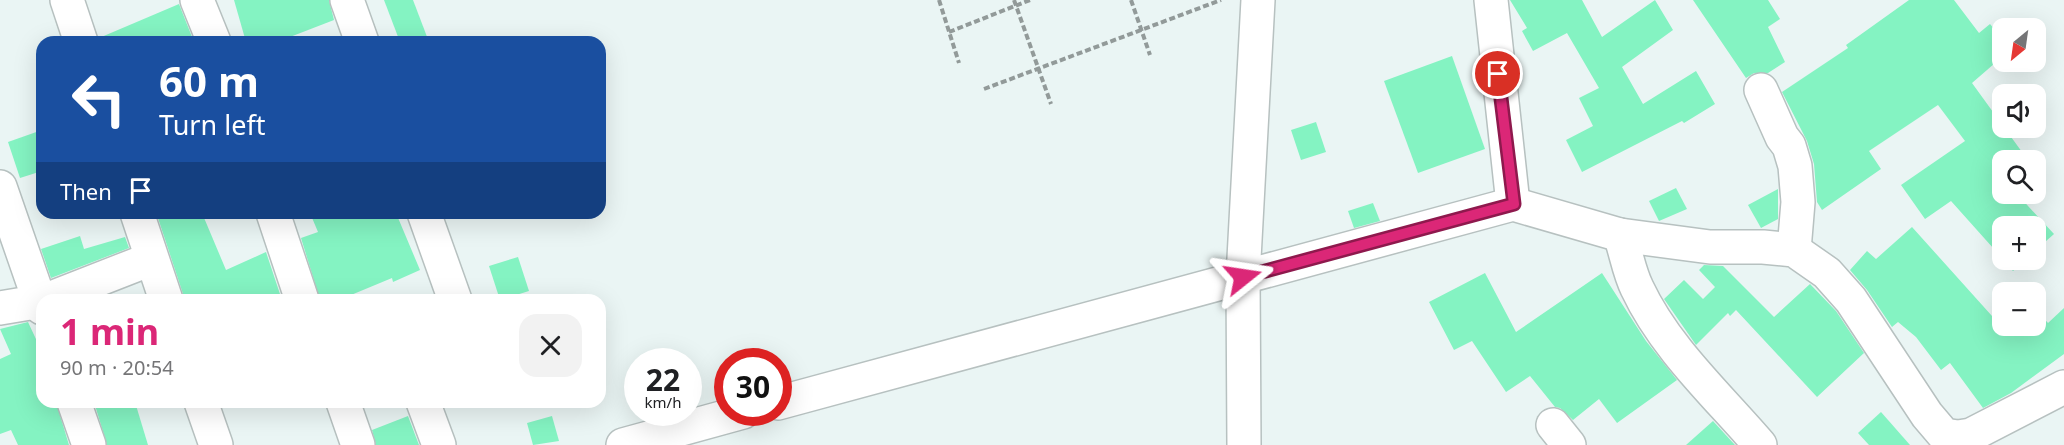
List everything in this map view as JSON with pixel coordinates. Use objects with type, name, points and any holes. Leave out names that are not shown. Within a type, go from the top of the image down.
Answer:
[{"type":"street","points":[[67,0],[79,36]]},
{"type":"street","points":[[197,0],[212,36]]},
{"type":"street","points":[[347,0],[360,36]]},
{"type":"street","points":[[1244,445],[1243,277],[1258,0]]},
{"type":"street","points":[[1491,0],[1514,204]]},
{"type":"street","points":[[1761,90],[1782,137],[1789,146],[1795,165],[1798,202],[1794,250]]},
{"type":"street","points":[[0,187],[39,294]]},
{"type":"street","points":[[792,399],[1514,204],[1620,235],[1710,247],[1763,247],[1794,250],[1827,273],[1851,300],[1943,440],[1971,435],[2064,387]]},
{"type":"street","points":[[138,219],[164,294]]},
{"type":"street","points":[[275,219],[300,294]]},
{"type":"street","points":[[426,219],[453,294]]},
{"type":"street","points":[[1620,235],[1636,287],[1652,314],[1679,352],[1760,445]]},
{"type":"street","points":[[64,294],[152,259]]},
{"type":"street","points":[[0,308],[36,304]]},
{"type":"street","points":[[76,408],[89,445]]},
{"type":"street","points":[[203,408],[216,445]]},
{"type":"street","points":[[345,408],[358,445]]},
{"type":"street","points":[[425,408],[439,445]]},
{"type":"street","points":[[622,445],[714,420]]},
{"type":"path","points":[[939,0],[959,63]]},
{"type":"path","points":[[1014,0],[1051,104]]},
{"type":"path","points":[[949,32],[1030,0]]},
{"type":"path","points":[[1131,0],[1150,54]]},
{"type":"path","points":[[984,89],[1221,0]]},
{"type":"building","points":[[234,0],[329,0],[334,20],[293,36],[244,36]]},
{"type":"building","points":[[384,0],[413,0],[427,36],[398,36]]},
{"type":"building","points":[[1510,0],[1582,0],[1602,37],[1655,0],[1673,30],[1622,67],[1643,104],[1696,71],[1715,104],[1684,123],[1682,121],[1582,172],[1566,140],[1593,126],[1579,98],[1599,88],[1567,33],[1533,51],[1522,31],[1527,28]]},
{"type":"building","points":[[1693,0],[1768,0],[1780,19],[1768,27],[1785,62],[1768,73],[1754,73],[1746,78]]},
{"type":"building","points":[[1909,0],[1954,0],[1979,33],[1990,24],[1992,26],[1992,66],[1972,83],[1992,111],[1992,138],[2012,138],[2021,150],[1992,150],[1992,204],[2026,204],[2037,216],[1992,216],[1992,247],[1951,201],[1925,219],[1901,185],[1965,141],[1938,105],[1869,151],[1881,169],[1822,210],[1817,202],[1814,164],[1807,141],[1782,92],[1848,48],[1846,45]]},
{"type":"building","points":[[179,4],[192,36],[104,36]]},
{"type":"building","points":[[1452,56],[1485,149],[1418,173],[1384,81]]},
{"type":"building","points":[[1316,122],[1326,152],[1301,160],[1291,130]]},
{"type":"building","points":[[36,132],[36,173],[20,178],[8,142]]},
{"type":"building","points":[[1676,188],[1687,209],[1659,221],[1649,201]]},
{"type":"building","points":[[1778,189],[1778,219],[1761,228],[1748,205]]},
{"type":"building","points":[[1373,203],[1380,221],[1354,228],[1348,211]]},
{"type":"building","points":[[158,219],[205,219],[226,270],[266,252],[280,294],[183,294]]},
{"type":"building","points":[[313,219],[399,219],[420,270],[393,282],[392,278],[353,294],[318,294],[301,238],[318,232]]},
{"type":"building","points":[[2046,225],[2054,234],[2046,241]]},
{"type":"building","points":[[1912,227],[1992,316],[1992,336],[2046,336],[2046,321],[2048,323],[2064,308],[2064,354],[2011,393],[1983,408],[1950,363],[1941,370],[1916,337],[1898,322],[1892,327],[1867,290],[1850,270],[1867,251],[1876,259]]},
{"type":"building","points":[[80,236],[84,249],[125,237],[129,248],[51,278],[41,249]]},
{"type":"building","points":[[518,257],[529,291],[519,294],[498,294],[489,266]]},
{"type":"building","points":[[1704,265],[1723,266],[1774,317],[1810,284],[1836,311],[1864,353],[1817,397],[1736,310],[1730,316],[1728,313],[1696,345],[1664,299],[1684,280],[1703,299],[1715,287],[1699,270]]},
{"type":"building","points":[[1485,273],[1516,332],[1602,273],[1646,341],[1677,380],[1617,423],[1599,399],[1573,420],[1560,408],[1555,407],[1530,376],[1506,392],[1472,341],[1454,350],[1429,302]]},
{"type":"building","points":[[28,322],[36,339],[36,408],[58,408],[69,445],[18,445],[11,430],[0,434],[0,359],[11,354],[0,329]]},
{"type":"building","points":[[96,408],[137,408],[148,445],[107,445]]},
{"type":"building","points":[[1881,412],[1910,445],[1869,445],[1858,433]]},
{"type":"building","points":[[408,416],[419,445],[376,445],[372,430]]},
{"type":"building","points":[[552,416],[559,441],[533,445],[527,423]]},
{"type":"building","points":[[1713,421],[1735,445],[1686,445]]},
{"type":"route","points":[[1243,277],[1514,204],[1498,74]]}]
